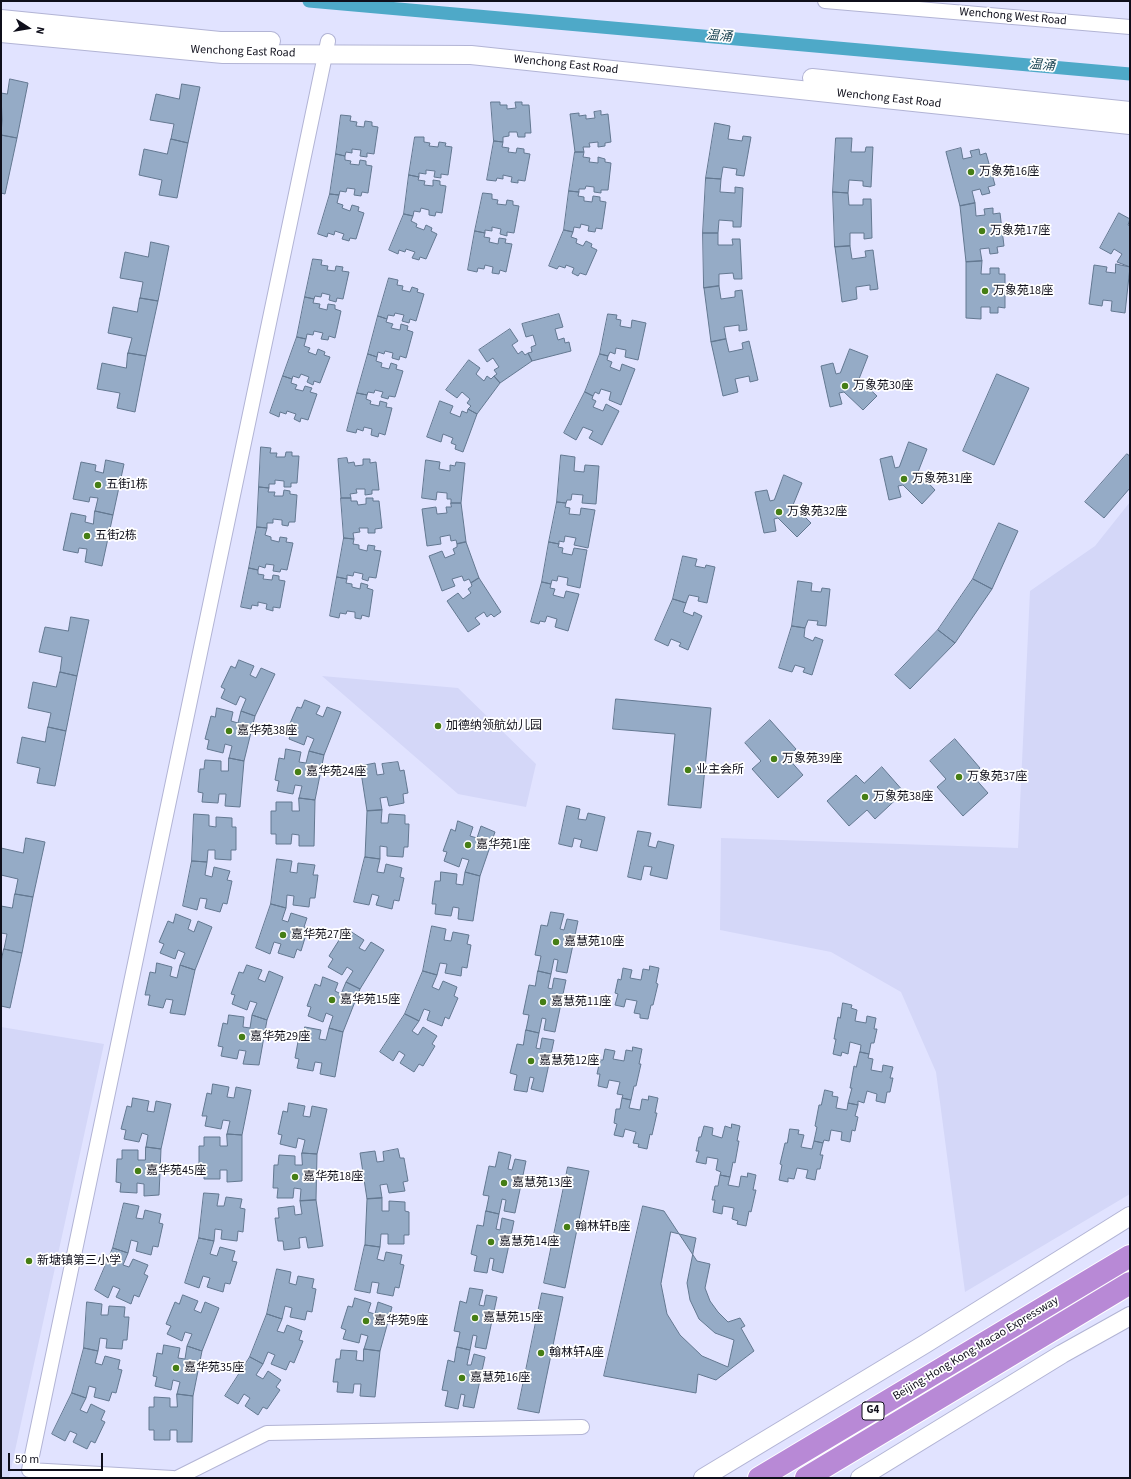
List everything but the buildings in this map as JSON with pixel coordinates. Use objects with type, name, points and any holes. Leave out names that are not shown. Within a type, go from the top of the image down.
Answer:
[{"type":"highway","name":"Beijing-Hong Kong-Macao Expressway","points":[[759,1478],[1130,1256]]},
{"type":"highway","name":"Beijing-Hong Kong-Macao Expressway","points":[[806,1478],[1130,1283]]},
{"type":"street","name":"Wenchong West Road","points":[[825,1],[1130,27]]},
{"type":"street","name":"Wenchong East Road","points":[[1,19],[220,41],[471,55],[1130,125]]},
{"type":"street","name":"Wenchong East Road","points":[[1,33],[223,54],[327,47],[476,44],[1130,111]]},
{"type":"street","points":[[173,1478],[29,1470],[327,47]]},
{"type":"street","points":[[704,1478],[925,1344],[1130,1216]]},
{"type":"street","points":[[860,1478],[1062,1354],[1130,1316]]},
{"type":"street","points":[[178,1478],[267,1433],[582,1427]]},
{"type":"shaded area","points":[[1130,502],[1130,1194],[965,1292],[936,1072],[901,992],[831,952],[720,930],[721,838],[1018,848],[1030,591],[1095,546]]},
{"type":"shaded area","name":"加德纳领航幼儿园","points":[[322,676],[458,688],[536,764],[526,807],[458,794]]},
{"type":"shaded area","name":"新塘镇第三小学","points":[[1,1027],[104,1044],[9,1478],[1,1478]]},
{"type":"waterway","name":"温涌","points":[[309,1],[1130,74]]},
{"type":"place","name":"万象苑16座","points":[[971,172]]},
{"type":"place","name":"万象苑17座","points":[[982,231]]},
{"type":"place","name":"万象苑18座","points":[[985,291]]},
{"type":"place","name":"万象苑30座","points":[[845,386]]},
{"type":"place","name":"万象苑31座","points":[[904,479]]},
{"type":"place","name":"五街1栋","points":[[98,485]]},
{"type":"place","name":"万象苑32座","points":[[779,512]]},
{"type":"place","name":"五街2栋","points":[[87,536]]},
{"type":"place","name":"加德纳领航幼儿园","points":[[438,726]]},
{"type":"place","name":"嘉华苑38座","points":[[229,731]]},
{"type":"place","name":"万象苑39座","points":[[774,759]]},
{"type":"place","name":"业主会所","points":[[688,770]]},
{"type":"place","name":"嘉华苑24座","points":[[298,772]]},
{"type":"place","name":"万象苑37座","points":[[959,777]]},
{"type":"place","name":"万象苑38座","points":[[865,797]]},
{"type":"place","name":"嘉华苑1座","points":[[468,845]]},
{"type":"place","name":"嘉华苑27座","points":[[283,935]]},
{"type":"place","name":"嘉慧苑10座","points":[[556,942]]},
{"type":"place","name":"嘉华苑15座","points":[[332,1000]]},
{"type":"place","name":"嘉慧苑11座","points":[[543,1002]]},
{"type":"place","name":"嘉华苑29座","points":[[242,1037]]},
{"type":"place","name":"嘉慧苑12座","points":[[531,1061]]},
{"type":"place","name":"嘉华苑45座","points":[[138,1171]]},
{"type":"place","name":"嘉华苑18座","points":[[295,1177]]},
{"type":"place","name":"嘉慧苑13座","points":[[504,1183]]},
{"type":"place","name":"翰林轩B座","points":[[567,1227]]},
{"type":"place","name":"嘉慧苑14座","points":[[491,1242]]},
{"type":"place","name":"新塘镇第三小学","points":[[29,1261]]},
{"type":"place","name":"嘉慧苑15座","points":[[475,1318]]},
{"type":"place","name":"嘉华苑9座","points":[[366,1321]]},
{"type":"place","name":"翰林轩A座","points":[[541,1353]]},
{"type":"place","name":"嘉华苑35座","points":[[176,1368]]},
{"type":"place","name":"嘉慧苑16座","points":[[462,1378]]}]
